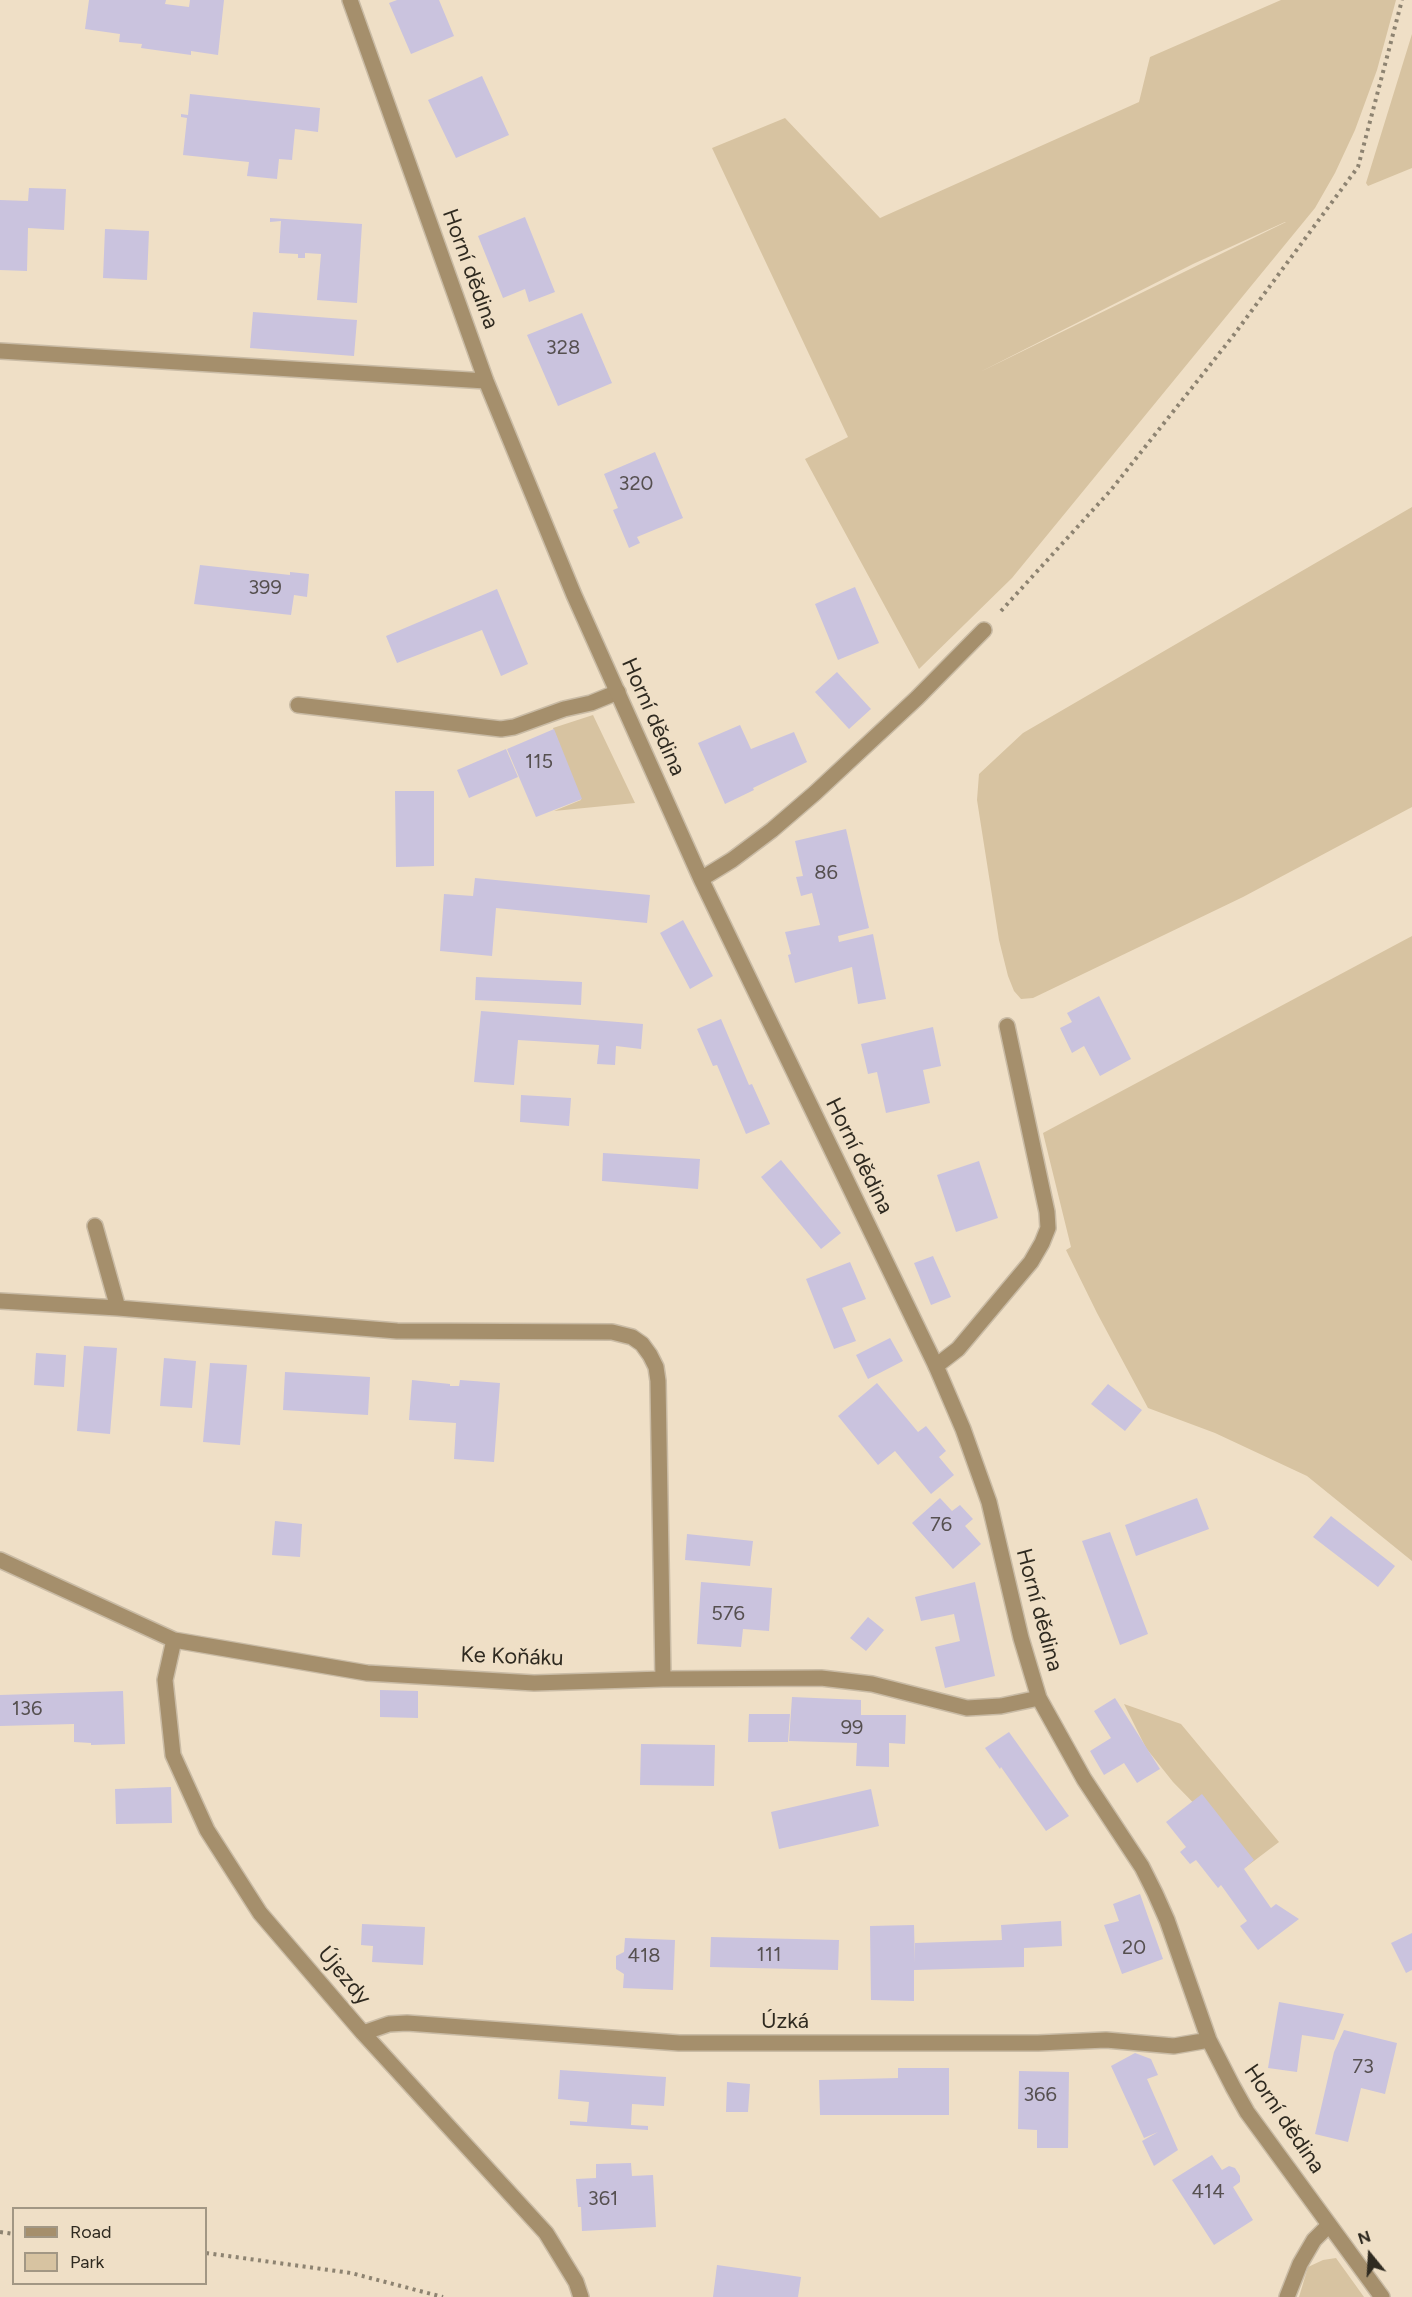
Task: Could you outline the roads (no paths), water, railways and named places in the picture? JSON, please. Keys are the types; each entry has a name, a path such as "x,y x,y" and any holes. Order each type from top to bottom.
{"street":[{"name":"Horní dědina","path":"350,0 486,381 574,594 700,879 936,1366 963,1429 988,1502 1021,1638 1039,1698 1084,1779 1142,1867 1167,1920 1209,2040 1247,2112 1382,2297"},
{"path":"0,351 486,381"},
{"path":"700,879 732,860 815,793 917,698 984,630"},
{"path":"298,705 501,729 514,727 564,709 591,704 618,692"},
{"path":"936,1366 958,1348 1031,1262 1048,1228 1047,1212 1007,1026"},
{"path":"95,1226 118,1308"},
{"path":"0,1301 118,1308 397,1331 612,1332 632,1338 642,1344 656,1367 658,1381 663,1679"},
{"name":"Ke Koňáku","path":"0,1560 174,1640 367,1673 534,1683 821,1678 872,1684 967,1708 1001,1706 1039,1698"},
{"name":"Újezdy","path":"174,1640 165,1680 173,1755 207,1830 260,1913 363,2033 533,2216 559,2252 576,2282 581,2297"},
{"name":"Úzká","path":"363,2033 389,2024 406,2023 679,2043 1038,2043 1106,2040 1174,2046 1209,2040"},
{"path":"1287,2297 1300,2264 1314,2240 1329,2225"}]}
